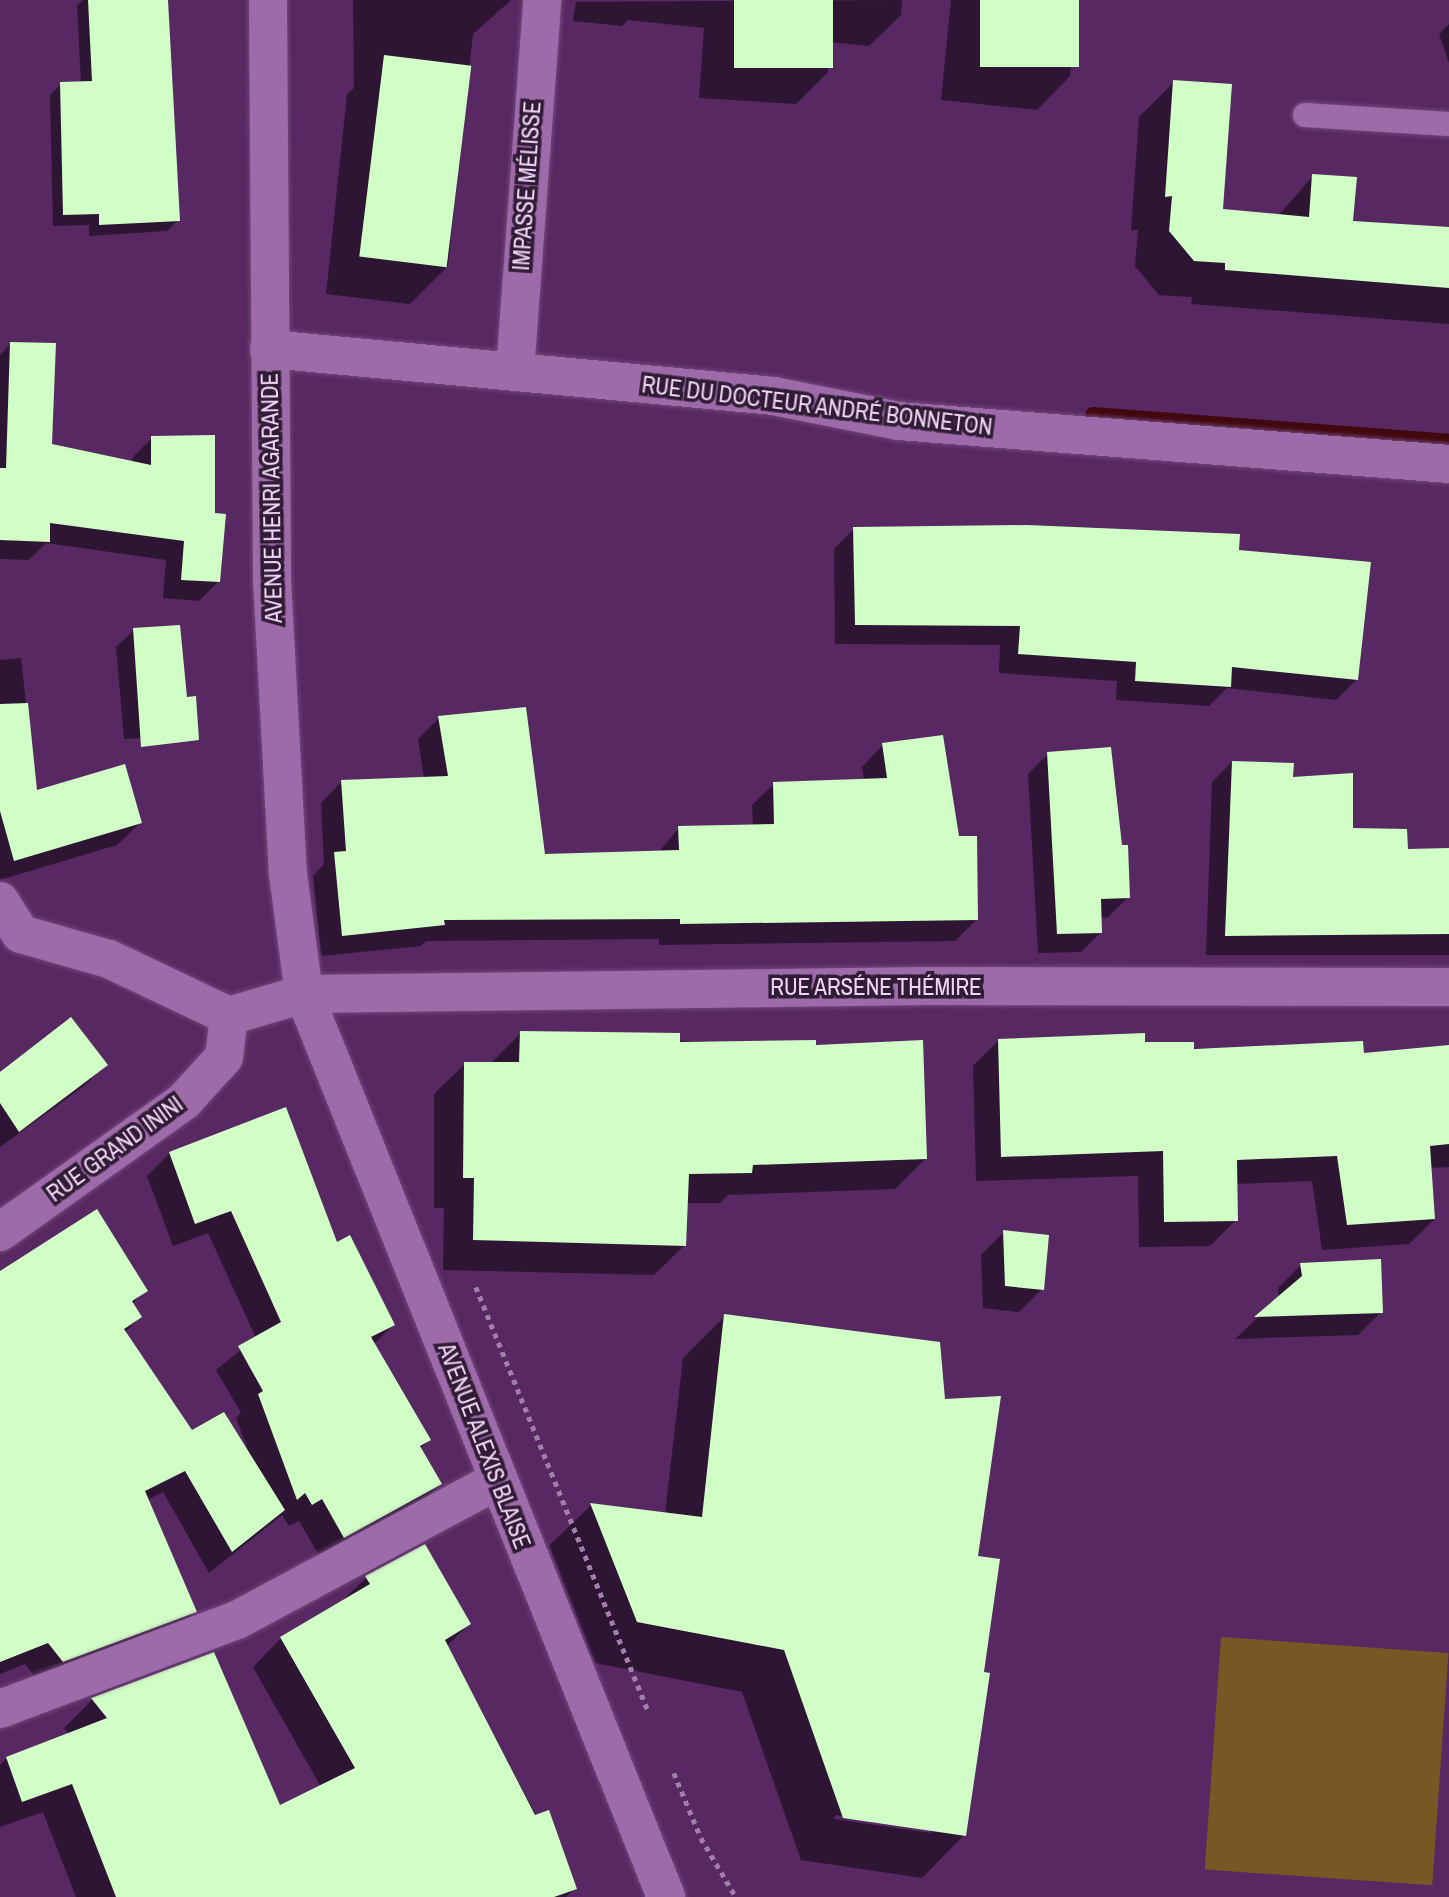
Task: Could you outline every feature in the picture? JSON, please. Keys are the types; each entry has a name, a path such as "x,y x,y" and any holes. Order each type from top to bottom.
{"street":[{"name":"AVENUE HENRI AGARANDE","path":"268,0 272,580 288,874 304,994"},
{"name":"IMPASSE MÉLISSE","path":"515,372 522,226 542,0"},
{"name":"RUE DU DOCTEUR ANDRÉ BONNETON","path":"269,349 774,396 899,422 1449,464"},
{"path":"0,901 11,942 109,959 229,1016"},
{"name":"RUE ARSÉNE THÉMIRE","path":"229,1016 304,994 927,986 1449,987"},
{"name":"AVENUE ALEXIS BLAISE","path":"304,994 496,1481 666,1897"},
{"name":"RUE GRAND ININI","path":"0,1232 184,1101 224,1057 229,1016"},
{"path":"0,1709 237,1620 496,1481"}],"lane":[{"path":"1305,115 1449,124"}],"path":[{"path":"476,1287 649,1713"},
{"path":"674,1773 701,1838 736,1897"}],"shaded area":[{"path":"1221,1637 1448,1653 1432,1885 1205,1869"}],"building":[{"path":"88,0 168,0 180,221 99,225 99,214 63,215 60,82 92,81"},
{"path":"734,0 833,0 833,68 734,68"},
{"path":"980,0 1079,0 1079,67 980,67"},
{"path":"384,55 471,66 447,267 359,256"},
{"path":"1173,80 1232,84 1223,209 1309,217 1312,174 1357,177 1353,221 1449,227 1449,288 1225,270 1225,263 1194,261 1169,231 1172,196 1165,197"},
{"path":"10,342 56,343 52,444 151,465 151,436 215,435 215,513 226,514 220,582 181,580 184,541 50,523 50,542 0,540 0,468 6,468"},
{"path":"1027,525 1240,534 1239,550 1371,562 1358,680 1232,667 1231,687 1135,681 1136,662 1018,654 1020,626 855,625 853,527"},
{"path":"180,625 187,697 196,696 199,740 141,747 133,628"},
{"path":"28,703 37,790 125,764 142,823 14,861 0,811 0,704"},
{"path":"526,707 545,854 679,850 678,826 774,824 773,782 887,778 882,743 943,735 959,836 977,836 978,920 680,924 680,919 444,920 445,925 342,936 334,852 346,851 341,780 448,776 438,716"},
{"path":"1111,747 1122,845 1128,845 1130,898 1101,899 1102,933 1057,934 1047,752"},
{"path":"1232,761 1294,763 1293,777 1353,773 1353,828 1407,829 1408,849 1449,848 1449,934 1225,936"},
{"path":"71,1017 108,1065 19,1132 0,1103 0,1072"},
{"path":"520,1031 680,1033 680,1042 816,1040 816,1045 923,1040 927,1159 753,1165 752,1173 689,1174 686,1246 473,1240 474,1178 463,1178 464,1062 519,1062"},
{"path":"1145,1033 1145,1042 1194,1042 1194,1049 1363,1041 1364,1053 1449,1045 1449,1144 1430,1146 1435,1219 1347,1225 1337,1156 1237,1160 1238,1221 1164,1222 1163,1151 1001,1157 998,1039"},
{"path":"286,1107 337,1242 350,1235 395,1325 371,1337 431,1440 420,1446 442,1484 344,1538 322,1499 312,1505 305,1493 297,1500 258,1394 263,1391 238,1346 281,1322 231,1211 195,1224 169,1152"},
{"path":"97,1209 148,1291 132,1301 142,1317 124,1329 192,1430 224,1412 285,1510 232,1552 185,1471 145,1491 197,1612 63,1662 48,1643 0,1662 0,1271"},
{"path":"1003,1230 1049,1235 1044,1290 1005,1286"},
{"path":"1381,1259 1383,1313 1254,1317 1302,1276 1300,1263"},
{"path":"724,1314 940,1342 945,1399 1001,1396 978,1556 1000,1559 984,1672 990,1673 966,1836 843,1818 784,1650 637,1622 590,1503 702,1517"},
{"path":"425,1544 471,1624 445,1640 535,1815 549,1810 577,1889 554,1897 116,1897 72,1784 22,1802 6,1757 107,1718 91,1698 214,1652 280,1805 355,1768 280,1637 370,1584 365,1576"}],"waterway":[{"path":"1093,415 1449,442"}]}
